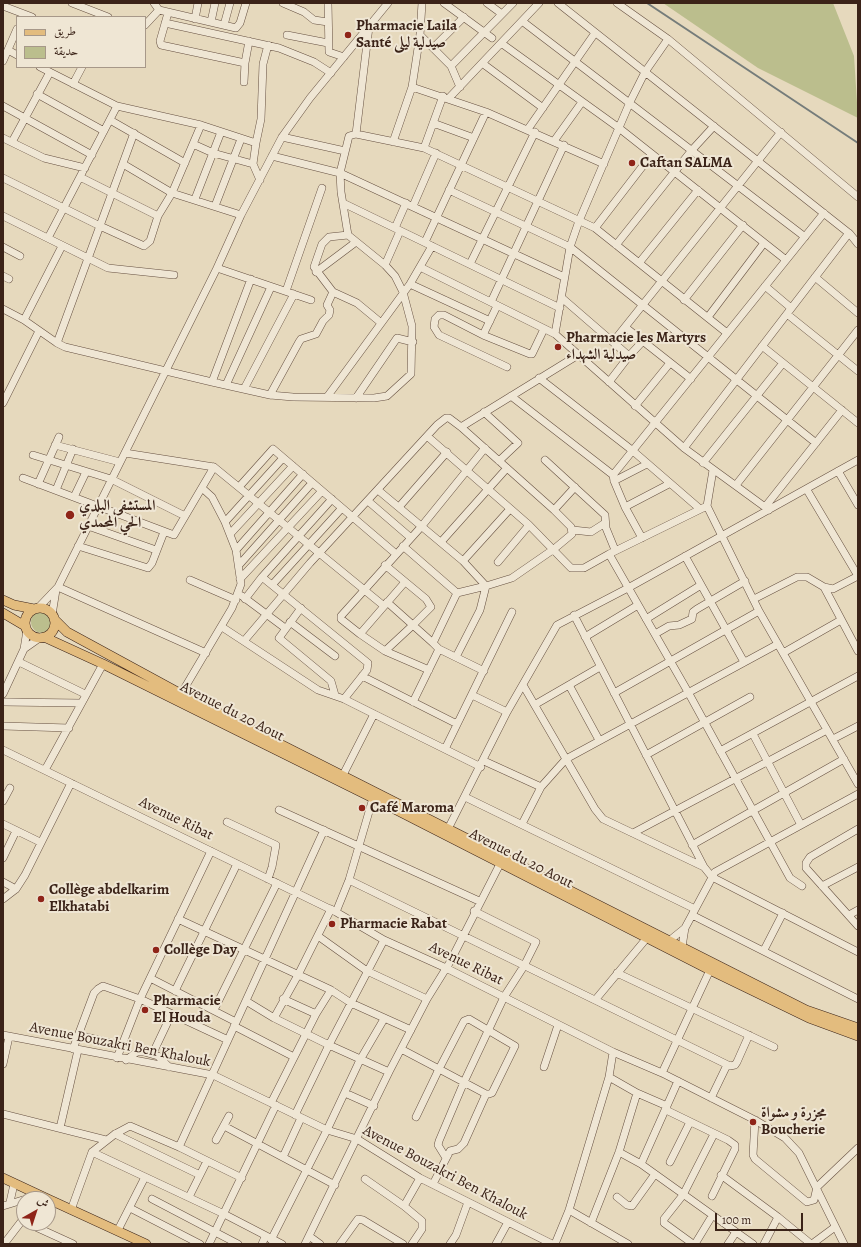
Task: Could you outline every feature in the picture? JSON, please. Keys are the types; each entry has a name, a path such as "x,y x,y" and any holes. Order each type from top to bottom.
{"main road":[{"path":"3,600 14,606 46,610 53,617 53,630 43,637 31,635 26,628 3,613"},
{"path":"26,628 27,615 36,609"},
{"name":"Avenue du 20 Aout","path":"53,617 67,632 181,694 343,775 447,832 682,947 806,1010 858,1028"},
{"name":"Avenue du 20 Aout","path":"43,637 103,664 373,798 447,832"},
{"name":"Avenue du 20 Aout","path":"502,860 646,939 809,1018 858,1036"},
{"path":"3,1178 28,1191"},
{"path":"56,1204 118,1230 146,1244"}],"street":[{"path":"72,3 105,16"},
{"path":"154,3 158,10 236,28 246,3"},
{"path":"195,19 198,3"},
{"path":"211,22 215,3"},
{"path":"224,25 230,3"},
{"path":"283,3 304,12 314,20 328,22"},
{"path":"328,3 329,52 344,57"},
{"path":"36,609 57,588 217,268 241,215 282,137 310,98 388,3"},
{"path":"393,142 412,87 420,35 422,3"},
{"path":"444,3 492,38"},
{"path":"487,3 502,14"},
{"path":"451,66 513,3"},
{"path":"424,148 433,123 446,97 460,87 538,3"},
{"path":"558,3 855,238 815,277 684,448"},
{"path":"618,3 668,39 858,197"},
{"path":"3,6 23,15"},
{"path":"146,24 158,10"},
{"path":"168,13 160,41 163,46 245,63"},
{"path":"433,48 464,17"},
{"path":"522,21 805,237"},
{"path":"165,23 279,48 314,62 331,73"},
{"path":"356,134 369,26"},
{"path":"3,61 16,31"},
{"path":"470,264 508,187 543,108 595,33"},
{"path":"287,35 328,43"},
{"path":"420,35 451,66 460,87"},
{"path":"555,334 570,247 579,221 630,102 645,72 668,39"},
{"path":"244,82 245,63 249,41"},
{"path":"500,43 619,128 786,260"},
{"path":"260,180 253,164 260,119 263,64 268,45"},
{"path":"8,50 16,54"},
{"path":"482,63 543,108"},
{"path":"42,68 117,106 201,125 256,143"},
{"path":"73,84 81,68"},
{"path":"12,142 50,72"},
{"path":"412,87 446,97 486,112 564,145 604,164"},
{"path":"37,94 104,131"},
{"path":"554,141 582,102"},
{"path":"3,106 92,155"},
{"path":"48,238 117,106"},
{"path":"425,242 486,112"},
{"path":"110,120 184,163"},
{"path":"433,123 474,138"},
{"path":"3,178 144,246 152,236 158,216 172,193 201,125"},
{"path":"616,245 692,150 714,126"},
{"path":"195,199 221,132"},
{"path":"613,342 781,132"},
{"path":"56,344 134,133"},
{"path":"3,309 24,320 56,344 212,382 270,395 356,398 387,396 410,376 412,369 412,326 403,292 398,280 385,265 348,235 340,172 349,136 351,134 356,134 424,148 595,228 727,333"},
{"path":"282,137 345,151"},
{"path":"3,138 44,158 85,168"},
{"path":"215,206 241,139"},
{"path":"193,144 213,153 253,164"},
{"path":"483,335 490,321 502,280 564,145"},
{"path":"385,265 398,229 436,153"},
{"path":"595,228 652,154"},
{"path":"272,156 340,172 564,277"},
{"path":"123,164 172,193 195,199 241,215"},
{"path":"80,177 158,216"},
{"path":"244,389 290,293 322,188"},
{"path":"449,190 570,247 816,443"},
{"path":"639,263 698,190"},
{"path":"343,203 560,308"},
{"path":"613,478 632,451 824,213"},
{"path":"3,216 108,268 174,275"},
{"path":"684,300 743,225"},
{"path":"348,235 344,237 332,236 322,244 314,267 316,272 333,292 357,303 380,322"},
{"path":"316,272 356,242"},
{"path":"708,317 764,243"},
{"path":"24,320 62,246"},
{"path":"327,397 380,322 410,284 432,246"},
{"path":"3,247 20,256"},
{"path":"420,267 555,334 684,448 767,508"},
{"path":"217,268 312,300"},
{"path":"815,277 858,313"},
{"path":"212,382 250,279"},
{"path":"410,284 490,321"},
{"path":"766,286 791,308"},
{"path":"226,385 271,287"},
{"path":"270,395 301,339 315,336 323,321 328,317 330,310 327,305 333,292"},
{"path":"562,298 629,356"},
{"path":"787,314 858,371"},
{"path":"507,366 439,335 434,327 435,319 439,315 444,315 483,335 530,354 532,354 544,329"},
{"path":"625,327 691,379"},
{"path":"3,403 39,330"},
{"path":"736,485 858,330"},
{"path":"356,398 397,338 413,342"},
{"path":"608,382 643,341"},
{"path":"762,346 858,423"},
{"path":"461,427 578,355"},
{"path":"636,406 670,363"},
{"path":"703,463 783,363"},
{"path":"539,378 632,451 669,484 704,507 722,536 759,611 858,784"},
{"path":"511,396 613,478 625,507 642,538"},
{"path":"767,508 842,410"},
{"path":"484,412 518,443 499,461"},
{"path":"244,641 282,594 352,516 368,501 427,436 446,418 449,418 461,427 485,448 554,510 572,530 591,532 605,523"},
{"path":"427,436 529,525 554,549 570,568 584,568 612,552 704,507 713,470"},
{"path":"38,484 59,437"},
{"path":"55,445 120,462"},
{"path":"429,670 385,651 360,634 341,618 385,565 421,527 485,448"},
{"path":"56,490 73,449"},
{"path":"239,487 273,449 396,554"},
{"path":"399,508 447,452"},
{"path":"125,453 214,467 364,590 386,604 413,625 439,649 484,670"},
{"path":"33,455 111,480 185,516"},
{"path":"225,522 283,458"},
{"path":"545,460 605,515 605,523 612,552 628,588 688,692 790,878 802,886"},
{"path":"447,832 507,712 557,625 722,536 767,508 807,490 858,460"},
{"path":"613,478 647,464"},
{"path":"230,534 293,466"},
{"path":"23,478 174,535 214,467"},
{"path":"441,542 507,468"},
{"path":"838,471 858,505"},
{"path":"74,498 86,472"},
{"path":"236,550 303,474"},
{"path":"239,565 312,483"},
{"path":"625,507 669,484"},
{"path":"554,510 575,487"},
{"path":"181,694 222,627 237,596 240,579 236,550 225,522 212,497 202,488"},
{"path":"378,490 463,561 486,586"},
{"path":"754,599 797,577 807,577 824,587 833,589 858,576 807,490"},
{"path":"240,579 322,491"},
{"path":"245,599 262,577 332,499"},
{"path":"368,501 411,538"},
{"path":"272,585 342,508"},
{"path":"463,561 510,509"},
{"path":"498,562 529,525"},
{"path":"88,526 156,550"},
{"path":"433,643 457,594 512,578 554,549 570,536 572,530"},
{"path":"78,546 148,568 152,563 164,532"},
{"path":"404,546 457,594"},
{"path":"685,556 744,662"},
{"path":"385,565 430,604 429,610 385,651"},
{"path":"262,577 368,663 368,668 344,699"},
{"path":"190,580 245,599 285,628"},
{"path":"655,634 669,626 679,625 692,619 694,611 745,581"},
{"path":"360,634 405,582"},
{"path":"646,619 701,585"},
{"path":"456,657 480,610 486,586"},
{"path":"824,587 858,651"},
{"path":"53,617 57,588"},
{"path":"57,588 206,653"},
{"path":"585,636 638,605"},
{"path":"301,608 278,638 331,680 334,695"},
{"path":"614,693 759,611"},
{"path":"445,749 512,612"},
{"path":"574,615 692,845 712,878 858,952"},
{"path":"783,653 841,620"},
{"path":"290,622 335,656"},
{"path":"222,627 318,690 344,699 445,749 541,786"},
{"path":"3,694 24,649 26,628"},
{"path":"24,649 43,637"},
{"path":"522,824 541,786 566,759 778,644"},
{"path":"413,702 439,649"},
{"path":"19,662 85,694"},
{"path":"45,770 69,728 85,694 103,664"},
{"path":"536,704 600,667"},
{"path":"362,676 457,724"},
{"path":"720,752 858,676"},
{"path":"523,685 536,704 595,809 603,819 704,867"},
{"path":"569,685 600,740"},
{"path":"472,695 507,712"},
{"path":"646,755 750,696"},
{"path":"3,702 81,703"},
{"path":"343,775 374,714"},
{"path":"3,726 69,728"},
{"path":"833,739 858,726"},
{"path":"633,832 828,730"},
{"path":"753,734 801,825"},
{"name":"Avenue Ribat","path":"3,750 296,892 334,911 384,940 446,968 558,1025 662,1073 755,1120 790,1142 799,1153 844,1244"},
{"path":"692,845 844,759"},
{"path":"3,899 16,889 25,875 40,842 71,783"},
{"path":"3,802 10,788"},
{"path":"682,947 685,928 715,872 858,794"},
{"path":"465,797 522,824 858,998"},
{"path":"274,1018 318,936 334,911 349,880 373,798"},
{"path":"279,810 480,901"},
{"path":"227,822 276,844 272,867 268,879"},
{"path":"3,824 40,842"},
{"path":"858,829 807,860 806,868 858,926"},
{"path":"179,1147 324,830"},
{"path":"3,858 16,831"},
{"path":"117,1058 140,999 211,851"},
{"path":"305,1244 374,1106 401,1048 464,935 474,911 502,860"},
{"path":"175,991 237,864"},
{"path":"822,886 858,867"},
{"path":"349,880 464,935 524,966 596,999 727,1065 732,1066 737,1062 749,1035"},
{"path":"3,882 16,889"},
{"path":"214,1010 277,883"},
{"path":"849,915 858,910"},
{"path":"446,1158 438,1145 438,1141 504,997 524,966 536,942 474,911"},
{"path":"764,950 783,913"},
{"path":"178,919 331,990 384,1019 411,1030"},
{"path":"669,941 685,928"},
{"path":"318,936 367,971 427,999"},
{"path":"596,999 646,939"},
{"path":"283,1157 298,1116 329,1045 384,940"},
{"path":"662,1073 710,970"},
{"path":"617,973 774,1047"},
{"path":"150,978 214,1010 235,1024 294,1057"},
{"path":"60,1128 78,1035 94,993 100,987 109,988 140,999 171,1015 228,1040"},
{"path":"209,1244 259,1144 294,1057 316,1014 331,990"},
{"path":"283,999 316,1014"},
{"path":"246,1001 274,1018 306,1034 389,1072"},
{"path":"153,1053 171,1015"},
{"path":"262,1244 268,1238 306,1169 327,1130 360,1060 384,1019"},
{"path":"401,1048 439,1069 486,1094 492,1093 515,1046 469,1019 464,1021 439,1069 416,1117"},
{"path":"544,1067 558,1025"},
{"path":"78,1035 122,1046"},
{"path":"3,1064 6,1036"},
{"name":"Avenue Bouzakri Ben Khalouk","path":"6,1036 126,1060 212,1075 327,1130 357,1139 420,1178 554,1244"},
{"path":"126,1060 138,1052 153,1053 163,1059 169,1067"},
{"path":"554,1244 569,1210 609,1078 614,1052"},
{"path":"711,1098 727,1065"},
{"path":"609,1078 735,1145 735,1149 712,1196"},
{"path":"641,1164 678,1081"},
{"path":"345,1092 374,1106"},
{"path":"590,1223 618,1152 637,1093"},
{"path":"433,1184 450,1151 458,1149 464,1143 486,1094"},
{"path":"3,1114 106,1140"},
{"path":"216,1140 229,1116"},
{"path":"755,1120 753,1155 755,1159 807,1202 814,1200 817,1187 858,1148"},
{"path":"670,1162 690,1122"},
{"path":"71,1210 92,1152 114,1134 126,1127 134,1126 242,1178"},
{"path":"224,1126 335,1184"},
{"path":"114,1134 200,1175"},
{"path":"712,1216 694,1244 664,1223 665,1216 683,1195 714,1134"},
{"path":"92,1152 224,1214 282,1244"},
{"path":"618,1152 641,1164 753,1244"},
{"path":"189,1198 207,1161"},
{"path":"617,1197 627,1205 632,1206 655,1174"},
{"path":"721,1175 778,1217 811,1244 835,1227"},
{"path":"118,1230 145,1177"},
{"path":"404,1206 420,1178"},
{"path":"365,1179 404,1206 423,1224 422,1229 412,1244"},
{"path":"10,1202 14,1184"},
{"path":"152,1199 238,1244"},
{"path":"3,1206 10,1202 16,1201"},
{"path":"450,1244 456,1236 468,1202"},
{"path":"130,1208 200,1244"},
{"path":"569,1210 628,1244"},
{"path":"764,1244 778,1217"},
{"path":"344,1243 358,1219 363,1220 403,1244"},
{"path":"496,1244 508,1222"},
{"path":"4,1244 16,1230"},
{"path":"45,1231 73,1244"},
{"path":"728,1244 736,1232"},
{"path":"309,1236 320,1244"}],"green space":[{"path":"663,3 833,3 854,56 858,118 758,68"},
{"path":"42,611 50,614 53,622 50,630 42,633 34,630 31,622 34,614"}],"waterway":[{"path":"647,3 858,143"}],"place":[{"name":"Pharmacie Laila Santé صيدلية ليلى","path":"348,35"},
{"name":"Caftan SALMA","path":"632,163"},
{"name":"Pharmacie les Martyrs صيدلية الشهداء","path":"558,347"},
{"name":"المستشفى البلدي الحي المحمدي","path":"70,515"},
{"name":"Café Maroma","path":"362,808"},
{"name":"Collège abdelkarim Elkhatabi","path":"41,899"},
{"name":"Pharmacie Rabat","path":"332,924"},
{"name":"Collège Day","path":"156,950"},
{"name":"Pharmacie El Houda","path":"145,1010"},
{"name":"مجزرة و مشواة Boucherie","path":"753,1122"}]}
